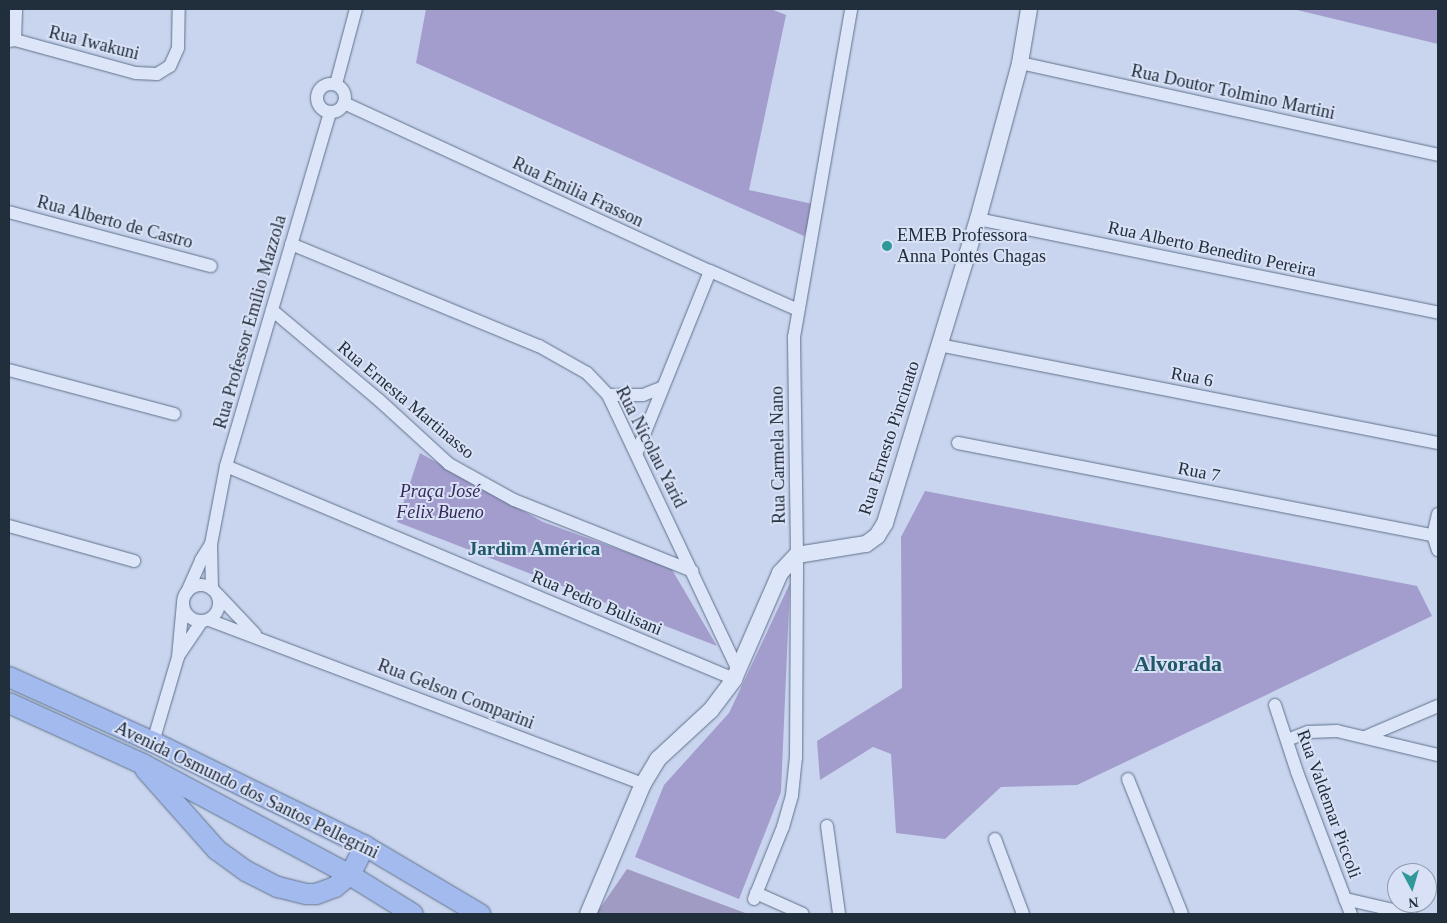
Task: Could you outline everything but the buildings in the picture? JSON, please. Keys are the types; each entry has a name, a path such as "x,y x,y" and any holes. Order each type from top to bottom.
{"main road":[{"name":"Avenida Osmundo dos Santos Pellegrini","path":"9,677 153,742 366,846 475,913"},
{"name":"Avenida Osmundo dos Santos Pellegrini","path":"9,703 143,764 350,875 412,914"},
{"path":"153,742 143,764 146,771 201,835 231,861 262,880 296,893 311,894 335,887 350,875 366,846"}],"street":[{"path":"12,41 16,9"},
{"name":"Rua Iwakuni","path":"12,41 136,74 157,74 170,66 178,48 179,9"},
{"path":"336,84 356,9"},
{"name":"Rua Carmela Nano","path":"803,914 755,896 783,827 792,796 796,758 797,556 794,337 851,9"},
{"name":"Rua Ernesto Pincinato","path":"797,556 866,544 877,536 885,523 897,489 978,219 1020,63 1029,9"},
{"name":"Rua Doutor Tolmino Martini","path":"1020,63 1438,155"},
{"path":"326,84 336,84 343,91 344,103 338,110 330,112 318,104 317,95 326,84"},
{"name":"Rua Emilia Frasson","path":"344,103 710,272 798,310"},
{"name":"Rua Professor Emílio Mazzola","path":"215,592 211,544 226,466 330,112"},
{"name":"Rua Alberto de Castro","path":"9,212 211,266"},
{"name":"Rua Alberto Benedito Pereira","path":"978,219 1438,313"},
{"name":"Rua Nicolau Yarid","path":"291,244 539,346 587,373 608,395 637,452 692,571 736,674"},
{"path":"637,452 710,272"},
{"name":"Rua Ernesta Martinasso","path":"272,310 379,400 449,464 514,500 692,571"},
{"name":"Rua 6","path":"940,345 1438,443"},
{"path":"9,370 174,414"},
{"path":"608,395 643,395 662,388"},
{"name":"Rua 7","path":"958,443 1433,535"},
{"name":"Rua Pedro Bulisani","path":"226,466 736,674"},
{"path":"1438,514 1433,535 1438,550"},
{"path":"9,526 134,561"},
{"name":"Rua Professor Emílio Mazzola","path":"153,742 178,657 185,597 211,544"},
{"path":"588,914 643,784 658,759 711,710 736,674 780,573 797,556"},
{"path":"196,586 215,592 219,607 217,612 205,621 186,614 185,597 196,586"},
{"name":"Rua Gelson Comparini","path":"215,592 256,636"},
{"name":"Rua Professor Emílio Mazzola","path":"178,657 205,621"},
{"name":"Rua Gelson Comparini","path":"205,621 256,636 643,784"},
{"name":"Rua Valdemar Piccoli","path":"1275,705 1297,772 1351,914"},
{"path":"1365,737 1438,706"},
{"path":"1287,740 1308,732 1321,730 1365,737 1438,754"},
{"path":"1128,779 1182,914"},
{"path":"827,826 839,914"},
{"path":"995,839 1023,914"},
{"path":"1346,899 1410,914"}],"green space":[{"path":"426,9 771,9 786,15 749,190 817,205 804,236 416,63"},
{"path":"1293,9 1438,9 1438,44"},
{"name":"Praça José Felix Bueno","path":"420,453 543,522 671,568 717,646 397,522"},
{"path":"925,491 1417,586 1432,616 1077,785 1001,787 945,839 896,833 891,754 873,747 820,780 817,741 902,688 901,537"},
{"path":"790,583 781,792 739,899 635,857 664,785 729,713"}],"shaded area":[{"path":"627,869 748,914 596,914"}],"place":[{"name":"EMEB Professora Anna Pontes Chagas","path":"887,246"}],"district":[{"name":"Jardim América","path":"534,549"},
{"name":"Alvorada","path":"1178,664"}]}
